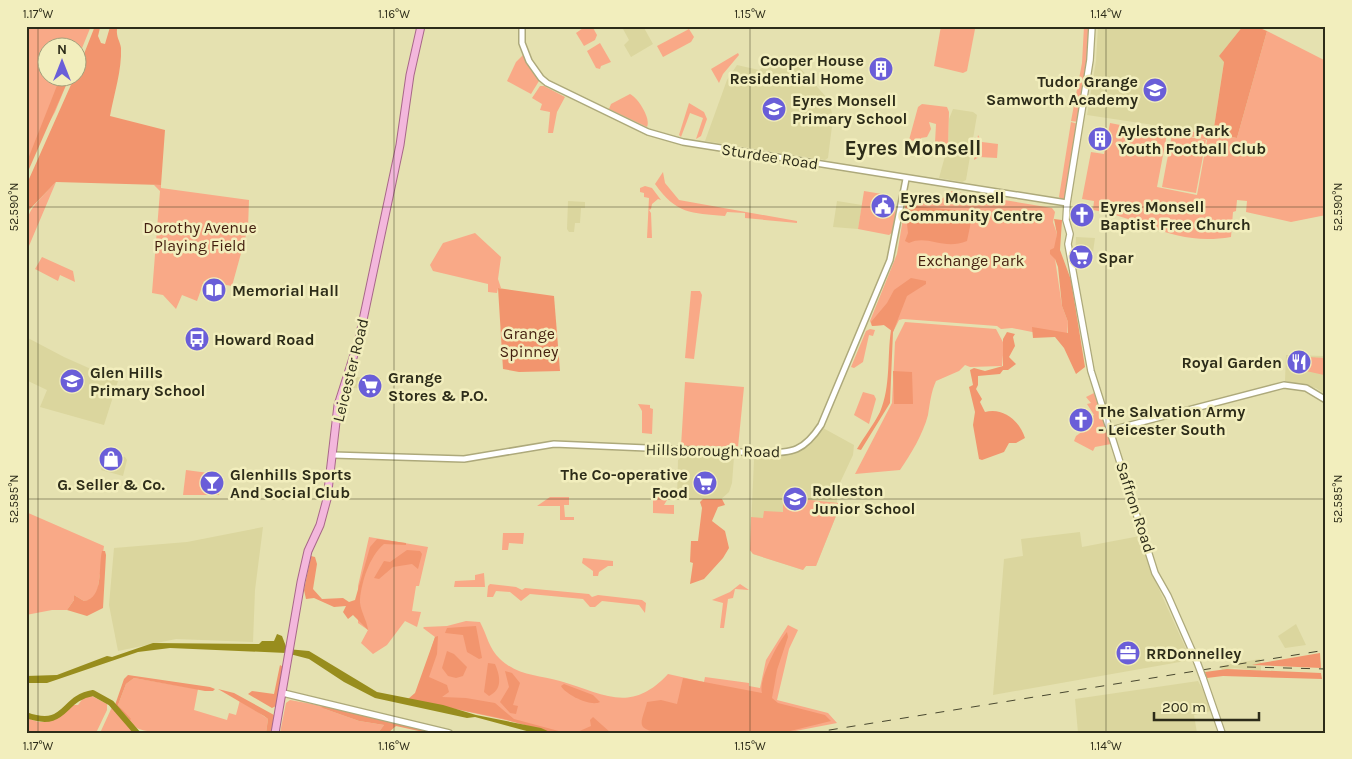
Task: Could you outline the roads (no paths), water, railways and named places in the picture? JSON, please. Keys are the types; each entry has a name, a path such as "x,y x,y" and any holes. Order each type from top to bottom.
{"main road":[{"name":"Leicester Road","path":"283,693 308,551 320,524 326,498 338,405 359,339 403,126 410,75 421,26"},
{"name":"Saffron Road","path":"1092,26 1090,60 1066,216 1070,234 1068,244 1081,326 1093,379 1111,430 1155,573 1168,596 1203,678 1222,733"},
{"path":"275,733 283,693 450,733"}],"street":[{"name":"Sturdee Road","path":"522,26 524,50 541,78 648,132 683,142 1067,203"},
{"name":"Hillsborough Road","path":"333,455 464,459 554,444 763,453 784,453 798,449 807,443 821,425 887,268 896,239 906,178"},
{"path":"1111,430 1284,385 1306,388 1326,400"}],"waterway":[{"path":"26,715 39,719 49,719 57,716 83,696 93,693 111,703 137,733"}],"railway":[{"path":"811,733 1326,650"},
{"path":"1247,667 1326,669"}],"place":[{"name":"Cooper House Residential Home","path":"881,69"},
{"name":"Tudor Grange Samworth Academy","path":"1155,90"},
{"name":"Eyres Monsell Primary School","path":"774,109"},
{"name":"Aylestone Park Youth Football Club","path":"1100,139"},
{"name":"Eyres Monsell Community Centre","path":"883,206"},
{"name":"Eyres Monsell Baptist Free Church","path":"1082,215"},
{"name":"Spar","path":"1081,257"},
{"name":"Memorial Hall","path":"214,290"},
{"name":"Howard Road","path":"197,339"},
{"name":"Royal Garden","path":"1299,362"},
{"name":"Glen Hills Primary School","path":"72,381"},
{"name":"Grange Stores & P.O.","path":"370,386"},
{"name":"The Salvation Army - Leicester South","path":"1081,420"},
{"name":"G. Seller & Co.","path":"111,459"},
{"name":"Glenhills Sports And Social Club","path":"212,483"},
{"name":"The Co-operative Food","path":"705,483"},
{"name":"Rolleston Junior School","path":"795,499"},
{"name":"RRDonnelley","path":"1128,653"}],"district":[{"name":"Eyres Monsell","path":"913,148"}],"park label":[{"name":"Dorothy Avenue Playing Field","path":"200,236"},
{"name":"Exchange Park","path":"971,260"},
{"name":"Grange Spinney","path":"529,342"}]}
